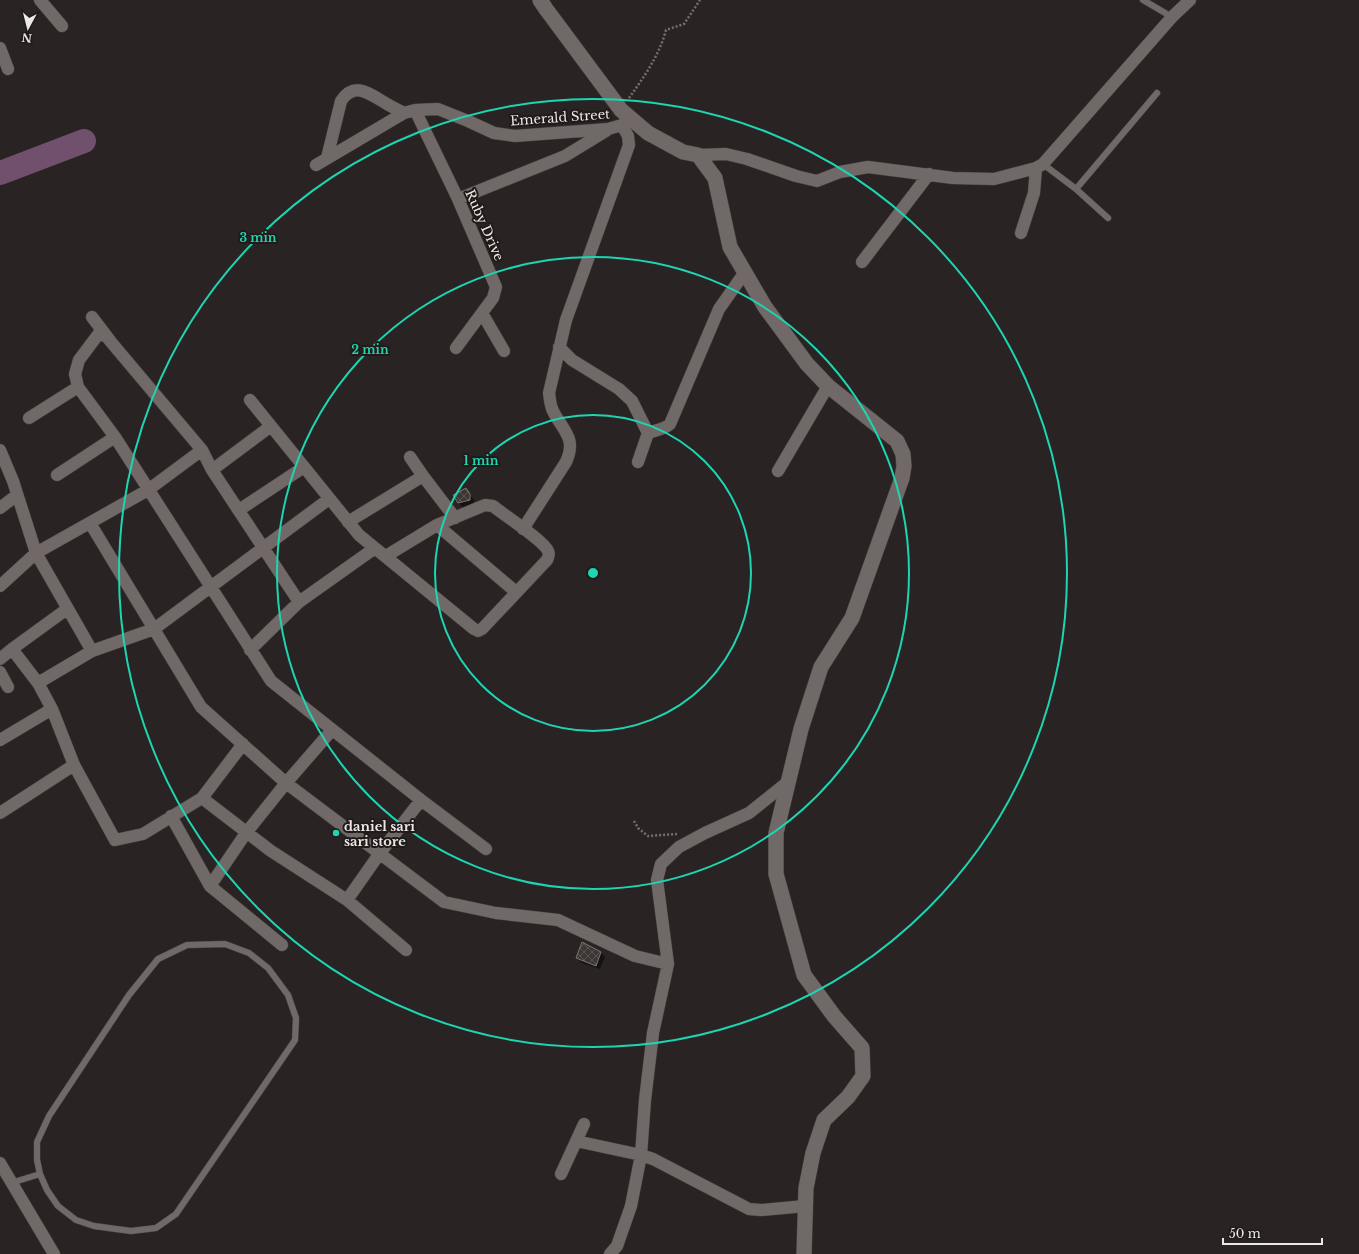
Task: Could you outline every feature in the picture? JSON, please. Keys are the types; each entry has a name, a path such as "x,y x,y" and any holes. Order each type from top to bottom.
{"street":[{"path":"40,0 62,26"},
{"path":"540,0 625,118 648,133 683,152 698,155 726,154 817,181 840,172 868,167 952,178 994,179 1039,166"},
{"path":"1021,233 1034,193 1039,166 1172,17 1190,0"},
{"path":"0,48 8,69"},
{"path":"327,158 341,101 344,95 358,90 368,92 388,105 409,111"},
{"name":"Emerald Street","path":"316,165 409,111 438,109 494,133 516,136 608,129 625,118"},
{"name":"Ruby Drive","path":"409,111 458,199 496,287 493,298 456,348"},
{"path":"524,529 569,455 571,446 568,434 553,411 550,403 549,392 566,320 629,145 625,118"},
{"path":"458,199 565,156 608,129"},
{"path":"698,155 715,178 730,247 766,307 807,364 828,386 897,440 903,454 904,466 902,478 852,618 821,668 801,729 776,834 776,874 804,975 834,1016 862,1048 863,1076 848,1096 824,1120 813,1153 806,1188 804,1254"},
{"path":"862,262 929,174"},
{"path":"648,433 666,427 670,424 719,309 745,272"},
{"path":"482,313 504,351"},
{"path":"92,317 202,450 212,470 299,602"},
{"path":"108,338 100,332 79,360 75,374 78,387 115,437 271,681 421,800 486,849"},
{"path":"559,347 572,360 619,389 632,401 648,433 638,462"},
{"path":"778,471 828,386"},
{"path":"29,418 78,387"},
{"path":"250,400 359,534 474,629 478,631 482,629 547,560 549,556 548,551 537,538 493,506 488,505 437,525 386,556"},
{"path":"212,470 271,426"},
{"path":"57,475 115,437"},
{"path":"0,450 36,553 92,651"},
{"path":"0,586 36,553 148,490 202,450"},
{"path":"410,457 455,518"},
{"path":"239,510 304,467"},
{"path":"348,522 423,476"},
{"path":"0,508 17,496"},
{"path":"38,683 92,651 154,629 329,498"},
{"path":"90,524 201,707 286,783 444,902 496,913 558,920 635,956 668,964"},
{"path":"437,525 516,592"},
{"path":"250,650 299,602 375,548"},
{"path":"0,660 12,649 67,609"},
{"path":"12,649 38,683 52,709 74,765 115,840 143,834 202,798 243,744"},
{"path":"0,672 8,687"},
{"path":"0,740 52,709"},
{"path":"210,886 246,833 286,783 332,730"},
{"path":"0,813 74,765"},
{"path":"610,1254 617,1246 631,1206 641,1155 645,1100 653,1033 668,964 657,880 661,864 678,847 749,813 789,781"},
{"path":"202,798 271,851 347,900 406,950"},
{"path":"347,900 380,853 421,800"},
{"path":"171,816 210,886 282,945"},
{"path":"561,1174 584,1124"},
{"path":"576,1141 653,1159 748,1209 761,1210 805,1206"},
{"path":"0,1163 54,1254"}],"lane":[{"path":"1143,0 1172,17"},
{"path":"1076,189 1156,93"},
{"path":"1039,166 1076,189 1108,218"},
{"path":"225,944 249,953 268,968 288,995 296,1018 295,1040 176,1214 156,1228 150,1229 131,1231 94,1226 76,1220 58,1206 47,1190 40,1174 37,1160 37,1142 49,1116 130,996 158,959 187,945 225,944"},
{"path":"11,1183 40,1174"}],"path":[{"path":"625,118 663,41 666,30 684,24 700,0"},
{"path":"634,821 638,828 648,836 678,834"}],"building":[{"path":"466,488 470,494 470,500 458,503 453,495"},
{"path":"582,942 601,952 596,966 576,958"}],"waterway":[{"path":"0,173 84,141"}],"place":[{"name":"daniel sari sari store","path":"336,833"}]}
